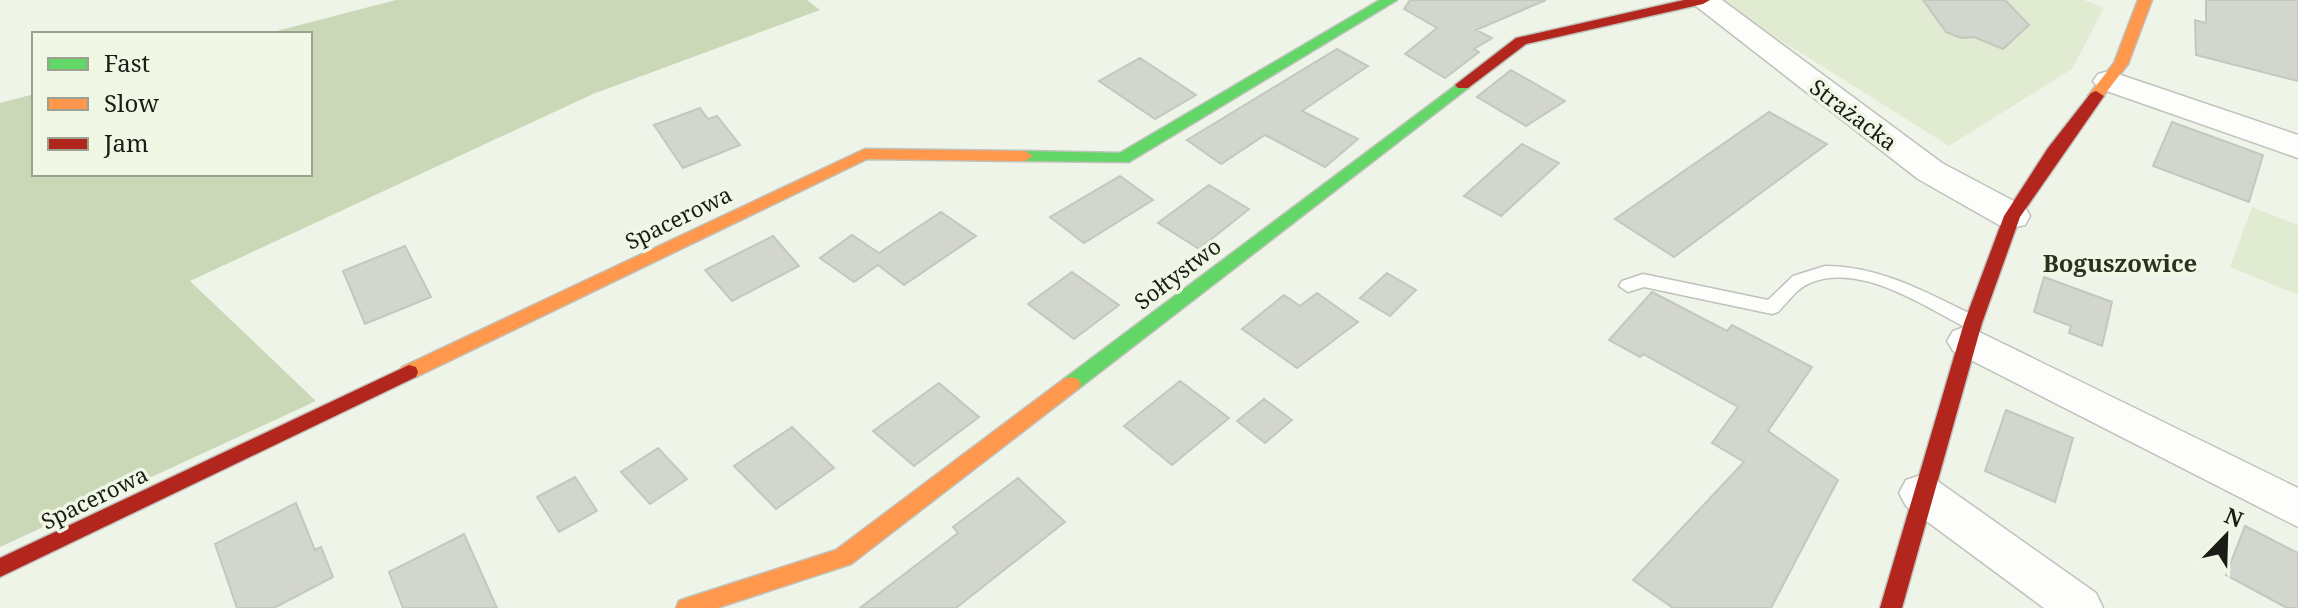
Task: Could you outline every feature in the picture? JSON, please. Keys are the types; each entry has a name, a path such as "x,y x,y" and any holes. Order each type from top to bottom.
{"street":[{"name":"Spacerowa","path":"0,568 865,154 1123,158 1390,0"},
{"name":"Strażacka","path":"1703,0 1930,171 2012,216"},
{"name":"Sołtystwo","path":"687,608 843,557 1521,41 1703,0"},
{"path":"1891,608 1921,493 1970,332 2012,216 2054,152 2121,64 2137,2"},
{"path":"2109,81 2298,147"},
{"path":"1970,332 2298,509"},
{"path":"1921,493 2080,608"}],"lane":[{"path":"1628,286 1643,280 1772,307 1802,279 1832,271 1888,281 1970,332"}],"green space":[{"path":"396,0 807,0 820,10 593,94 190,281 316,401 0,547 0,103 32,95 32,176 312,176 312,32 273,32"},
{"path":"1717,0 2084,0 2104,8 2072,69 1949,146"},
{"path":"2252,207 2298,225 2298,295 2230,267"}],"building":[{"path":"1410,0 1546,0 1476,30 1492,38 1474,49 1479,52 1445,78 1405,54 1437,28 1404,9"},
{"path":"1923,0 2005,0 2029,25 2003,49 1974,37 1961,38 1946,32"},
{"path":"2206,0 2298,0 2298,81 2196,55 2195,20 2206,23"},
{"path":"1337,49 1368,66 1302,111 1358,139 1325,167 1265,135 1221,164 1187,140"},
{"path":"1140,58 1196,95 1155,119 1099,81"},
{"path":"1511,70 1565,101 1526,126 1477,97"},
{"path":"700,108 708,119 717,116 740,145 683,168 654,125"},
{"path":"1769,112 1827,144 1674,257 1615,219"},
{"path":"2172,122 2263,155 2249,202 2153,166"},
{"path":"1522,144 1559,163 1501,216 1464,196"},
{"path":"1120,176 1153,200 1084,243 1050,217"},
{"path":"1209,185 1249,209 1199,249 1158,223"},
{"path":"941,212 976,236 904,285 878,265 854,282 820,258 852,235 879,253"},
{"path":"773,236 799,266 732,301 705,270"},
{"path":"405,246 431,297 365,324 343,271"},
{"path":"1072,272 1119,305 1074,339 1028,304"},
{"path":"1387,273 1416,290 1390,316 1360,298"},
{"path":"2044,277 2112,302 2102,346 2069,333 2071,326 2034,312"},
{"path":"1652,292 1727,331 1732,325 1812,367 1768,431 1838,480 1771,608 1673,608 1633,580 1744,462 1712,443 1738,407 1643,354 1640,357 1609,340"},
{"path":"1317,293 1358,322 1297,368 1242,329 1284,295 1300,306"},
{"path":"1180,381 1229,418 1172,465 1124,426"},
{"path":"939,383 979,417 914,466 873,431"},
{"path":"1264,399 1292,420 1265,443 1237,421"},
{"path":"2006,410 2073,438 2055,502 1985,471"},
{"path":"792,427 834,468 776,509 734,466"},
{"path":"658,448 687,479 650,504 621,472"},
{"path":"575,477 597,511 559,532 537,497"},
{"path":"1018,478 1065,522 956,608 860,608 958,533 953,527"},
{"path":"296,503 315,550 321,547 333,577 274,608 237,608 215,544"},
{"path":"2245,526 2298,553 2298,608 2287,608 2226,575"},
{"path":"464,534 497,608 403,608 389,572"}],"traffic: fast":[{"path":"1025,156 1123,158 1390,0"},
{"path":"1071,384 1463,85"}],"traffic: slow":[{"path":"2096,96 2121,64 2145,0"},
{"path":"409,372 865,154 1025,156"},
{"path":"687,608 843,557 1071,384"}],"traffic: jam":[{"path":"1463,85 1521,41 1703,0"},
{"path":"1891,608 1973,323 2012,216 2096,96"},
{"path":"0,568 409,372"}],"district":[{"name":"Boguszowice","path":"2120,262"}]}
